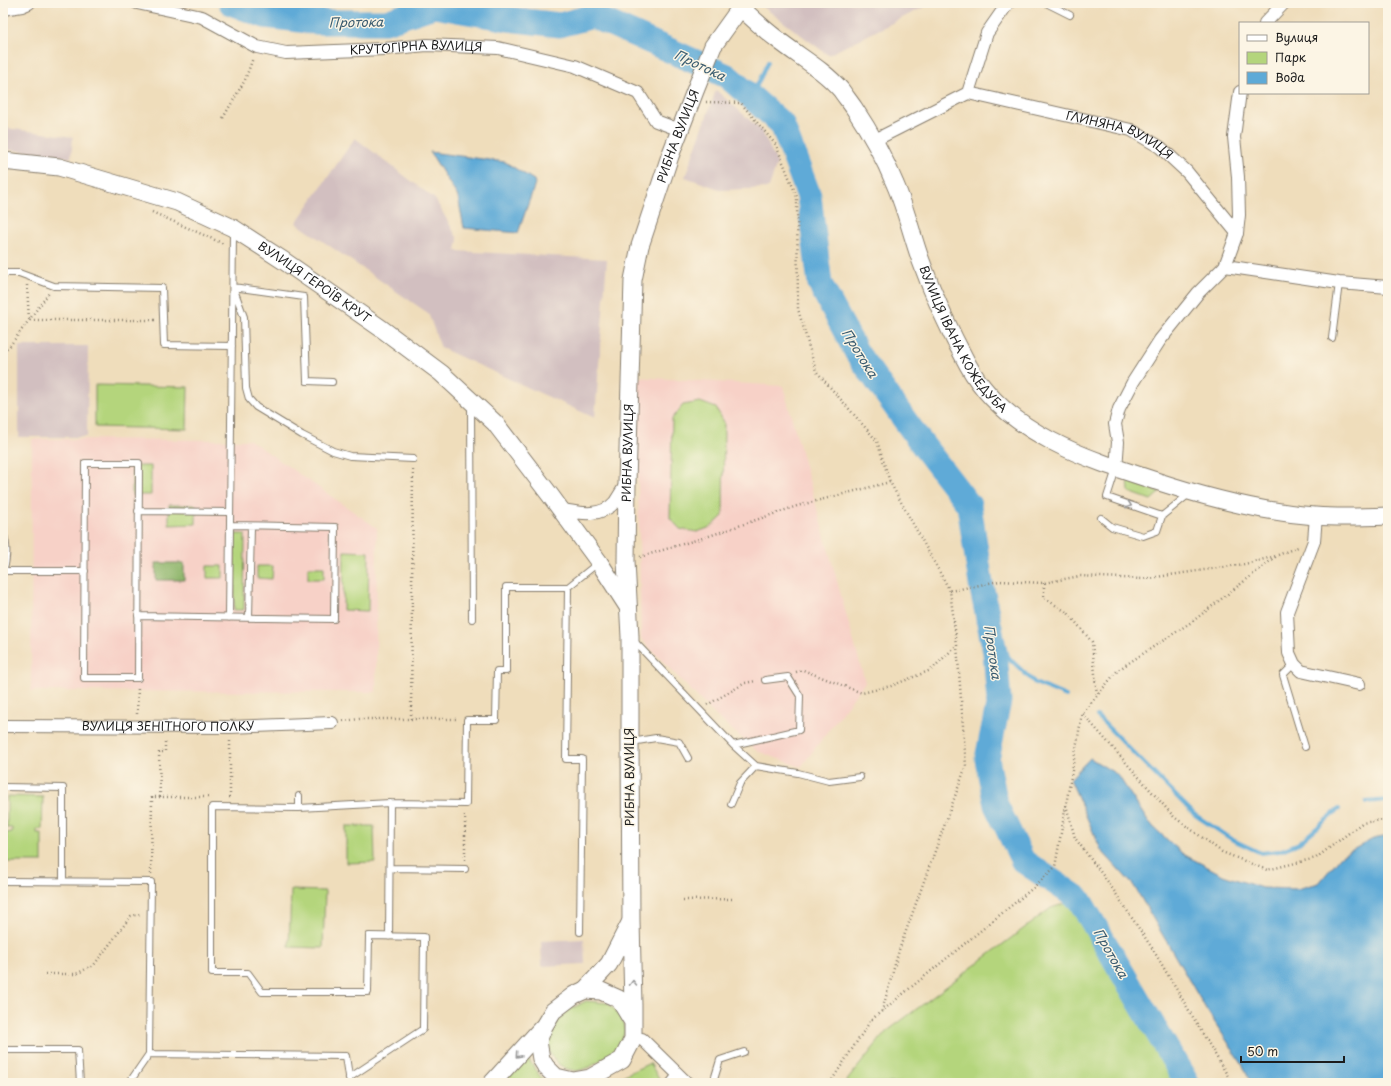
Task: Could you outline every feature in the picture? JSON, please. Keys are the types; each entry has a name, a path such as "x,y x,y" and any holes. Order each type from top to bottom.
{"street":[{"path":"3,9 22,6 29,3"},
{"name":"КРУТОГІРНА ВУЛИЦЯ","path":"137,3 202,17 257,47 286,53 384,49 427,45 498,48 575,66 638,93 656,121 680,130"},
{"path":"875,140 968,92 987,33 1008,3"},
{"path":"1266,22 1284,3"},
{"name":"РИБНА ВУЛИЦЯ","path":"633,1030 630,637 626,561 632,298 635,267 642,238 693,96 713,46 738,5"},
{"name":"ВУЛИЦЯ ІВАНА КОЖЕДУБА","path":"738,5 775,38 824,74 840,89 875,140 896,185 921,262 953,337 970,368 985,390 1003,408 1025,425 1056,444 1116,469 1191,492 1270,510 1316,516 1388,516"},
{"name":"ГЛИНЯНА ВУЛИЦЯ","path":"968,92 1131,130 1160,147 1187,172 1237,233"},
{"path":"1116,469 1118,442 1115,424 1119,409 1133,382 1160,340 1184,309 1225,266 1237,233 1239,215 1238,177 1234,137 1240,94"},
{"name":"ВУЛИЦЯ ГЕРОЇВ КРУТ","path":"3,161 59,167 177,202 234,228 382,329 441,373 495,423 562,510 599,562 628,607"},
{"path":"1225,266 1339,284 1388,286"},
{"path":"562,510 585,513 599,512 614,503 627,483"},
{"path":"1316,516 1314,541 1287,612 1289,653 1294,664 1301,671 1359,684"},
{"name":"ВУЛИЦЯ ЗЕНІТНОГО ПОЛКУ","path":"3,726 230,727 332,722"},
{"name":"РИБНА ВУЛИЦЯ","path":"585,990 608,964 631,921"},
{"path":"633,1030 622,1060 590,1078 570,1082 556,1077 546,1067 541,1059 538,1041 544,1026 553,1011 585,990 601,991 619,999 633,1030 687,1083"},
{"path":"492,1083 544,1026"}],"lane":[{"path":"1046,3 1070,15"},
{"path":"229,618 234,228"},
{"path":"3,273 19,273 54,286 162,288 164,345 232,346"},
{"path":"1332,338 1339,284"},
{"path":"233,287 304,297 307,380 332,382"},
{"path":"233,287 244,317 246,388 249,399 256,406 302,435 333,451 350,456 413,459"},
{"path":"471,400 472,619"},
{"path":"85,463 139,463 138,678 84,678 85,571 85,463"},
{"path":"1116,469 1106,500 1162,516"},
{"path":"1101,518 1112,527 1143,536 1157,531 1162,516 1191,492"},
{"path":"138,511 230,512"},
{"path":"138,616 334,619 336,527 230,525"},
{"path":"249,618 251,526"},
{"path":"3,533 6,540 6,562 3,571 85,571"},
{"path":"149,1054 346,1056 349,1081 423,1029 424,937 368,936 368,992 262,992 248,973 212,973 212,808 299,808 390,803 466,804 467,720 496,720 496,671 506,671 506,587 568,587 599,562"},
{"path":"568,587 566,759 582,759 580,932"},
{"path":"630,637 733,745 756,766 798,773 829,781 860,777"},
{"path":"1294,664 1283,676 1305,747"},
{"path":"733,745 799,730 800,696 788,677 765,680"},
{"path":"630,742 656,738 679,742 688,758"},
{"path":"732,804 740,783 756,766"},
{"path":"3,787 63,788 63,881"},
{"path":"299,796 299,808"},
{"path":"389,937 390,803"},
{"path":"390,868 465,869"},
{"path":"3,881 151,882 149,1054 128,1083"},
{"path":"3,1050 78,1050 80,1083"},
{"path":"713,1083 720,1060 744,1052"},
{"path":"669,1083 677,1074"}],"path":[{"path":"223,118 245,80 257,47"},
{"path":"693,96 741,103 776,145 797,197 798,309 816,371 877,440 890,482 950,591 957,645 966,766 899,950 882,1011"},
{"path":"145,210 160,215 233,248"},
{"path":"27,276 29,320"},
{"path":"3,350 9,347 54,286"},
{"path":"29,320 163,320"},
{"path":"411,719 413,459"},
{"path":"626,561 709,536 797,506 890,482"},
{"path":"950,591 999,581 1044,583 1080,576 1143,579 1245,564 1278,555 1314,541"},
{"path":"830,1083 871,1020 1033,888 1055,867 1082,714 1118,670 1193,621 1278,555"},
{"path":"1044,583 1044,598 1068,613 1092,642 1097,696"},
{"path":"862,693 892,686 931,670 957,645"},
{"path":"137,727 138,678"},
{"path":"1082,714 1174,817 1222,852 1267,870 1316,858 1362,823 1388,819"},
{"path":"359,719 467,720"},
{"path":"160,797 159,752 166,752 165,727"},
{"path":"223,797 230,797 230,727"},
{"path":"151,882 152,797 215,797"},
{"path":"1066,803 1075,838 1108,882 1152,948 1232,1083"},
{"path":"465,869 466,804"},
{"path":"683,900 734,899"},
{"path":"45,974 76,974 94,966 131,916 150,913"}],"shaded area":[{"path":"758,3 932,3 828,55"},
{"path":"716,90 762,131 777,163 769,188 722,190 685,177"},
{"path":"3,95 6,128 73,137 71,158 3,149"},
{"path":"355,138 435,199 458,239 456,251 607,259 595,418 441,348 428,313 296,223"},
{"path":"19,346 88,346 87,437 19,437"},
{"path":"636,377 783,386 865,682 801,767 757,751 716,716 641,639"},
{"path":"32,439 250,440 377,528 376,692 31,691"},
{"path":"584,939 585,964 542,966 541,941"}],"green space":[{"path":"95,385 188,387 187,429 95,427"},
{"path":"700,402 716,408 724,422 723,516 711,527 697,532 680,529 670,518 672,419 683,405"},
{"path":"132,466 151,466 151,495 132,495"},
{"path":"1128,479 1160,492 1151,500 1129,492"},
{"path":"169,505 196,505 196,524 169,525"},
{"path":"235,534 245,534 244,610 234,610"},
{"path":"344,551 369,552 368,611 343,610"},
{"path":"156,563 184,563 184,580 156,580"},
{"path":"207,566 223,566 223,578 207,578"},
{"path":"257,566 273,566 272,579 257,578"},
{"path":"308,567 324,567 324,579 308,579"},
{"path":"7,796 43,797 42,829 37,829 37,833 42,833 42,862 6,862 6,833 12,832 12,828 7,828"},
{"path":"346,826 374,826 375,862 346,863"},
{"path":"291,890 325,891 323,948 289,947"},
{"path":"1079,899 1187,1083 845,1083 886,1032 1051,908"},
{"path":"586,1001 608,1003 621,1016 625,1031 619,1048 590,1067 577,1071 567,1069 558,1064 550,1054 547,1040 551,1028 567,1011"},
{"path":"526,1056 545,1083 504,1083"},
{"path":"650,1063 660,1081 658,1083 608,1083"}],"water":[{"path":"430,152 505,162 534,180 535,184 518,233 464,228 458,197"},
{"path":"1090,758 1118,775 1149,823 1183,854 1223,875 1262,888 1297,889 1319,883 1341,856 1373,839 1388,836 1388,1083 1251,1083 1242,1064 1206,1009 1134,886 1101,850 1070,779"}],"waterway":[{"name":"Протока","path":"231,3 265,16 317,22 386,22 434,6 508,19 560,25 593,16 727,76 782,124 809,196 820,284 857,353 922,444 969,505 981,584 995,652 999,701 987,759 996,805 1023,861 1079,899 1187,1083"},
{"path":"751,98 768,62"},
{"path":"992,635 1011,660 1035,683 1066,696"},
{"path":"1097,716 1195,815 1233,840 1261,853 1279,851 1299,843 1339,809"},
{"path":"1366,802 1388,800"}]}
